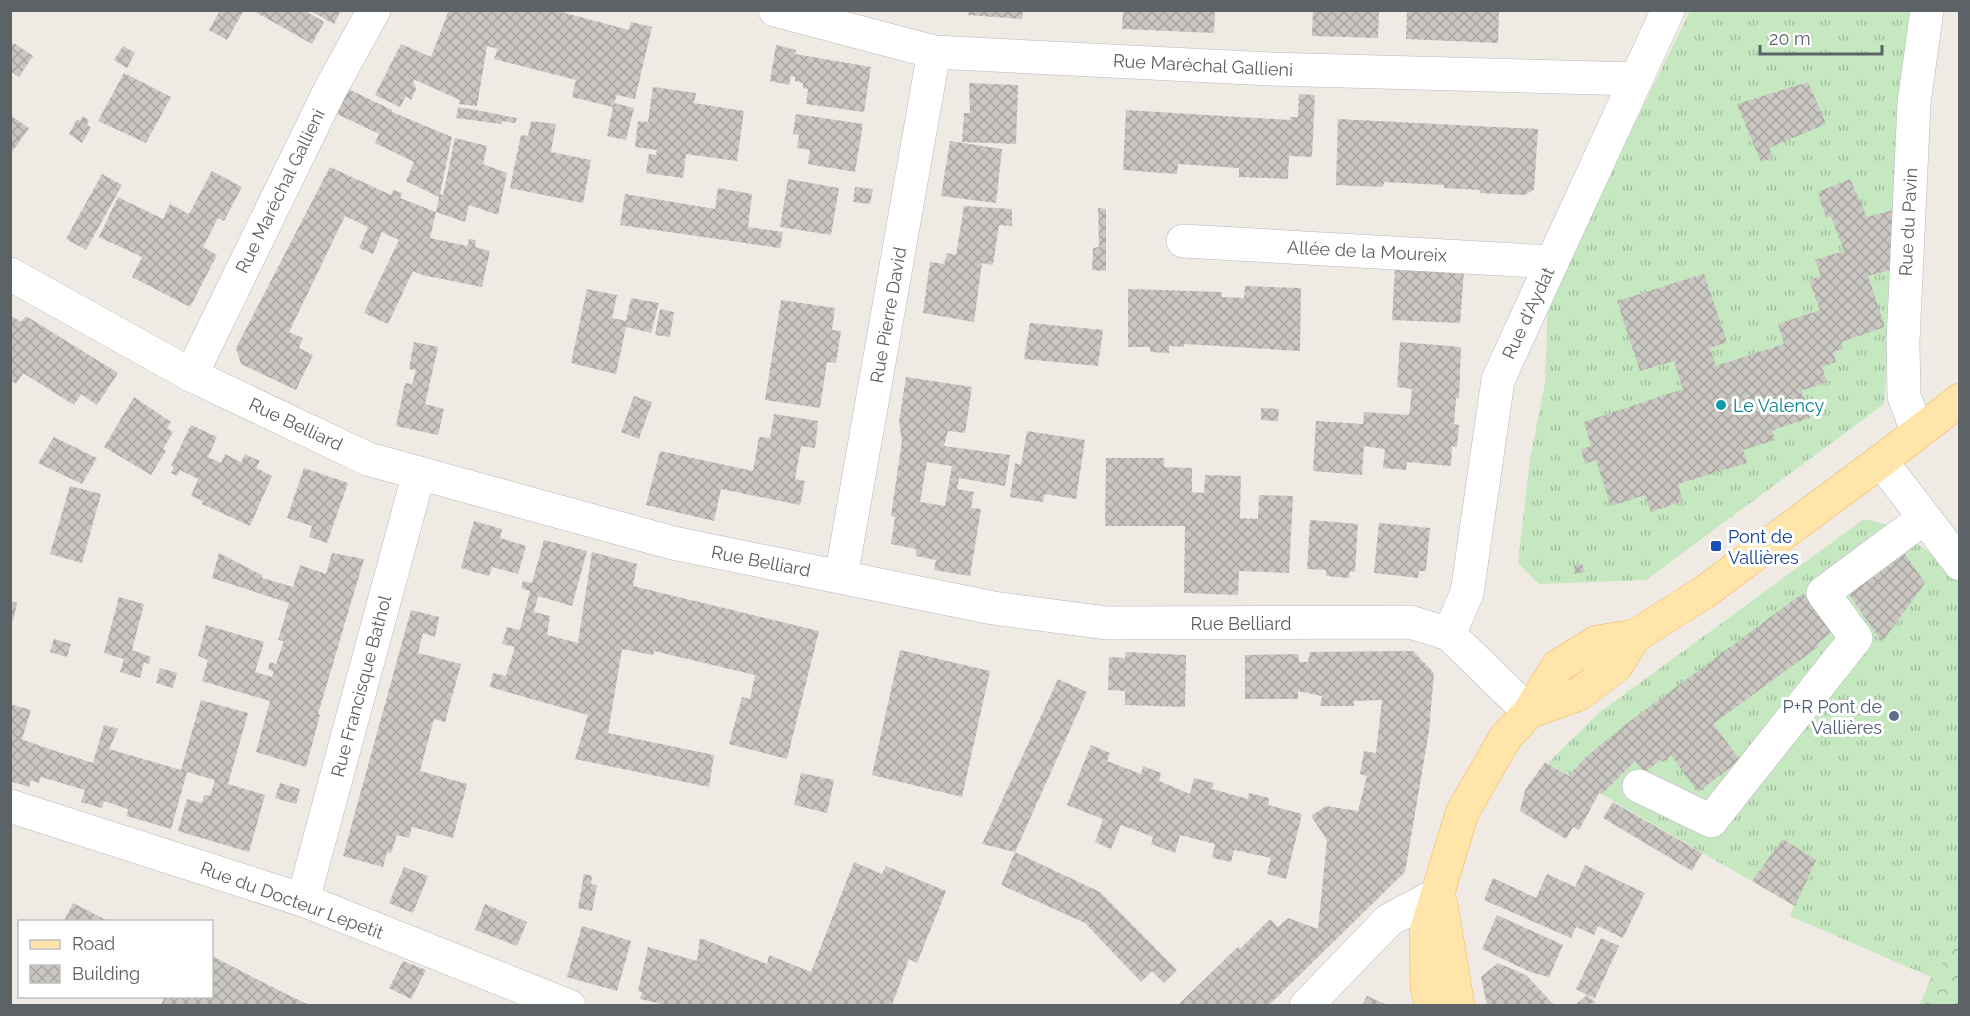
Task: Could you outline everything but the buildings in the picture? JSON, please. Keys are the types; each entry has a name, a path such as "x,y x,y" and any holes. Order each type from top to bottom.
{"main road":[{"path":"1431,1005 1427,986 1426,932 1462,813 1505,738 1529,712 1579,694 1616,666 1635,636 1703,593 1959,400"},
{"path":"1438,894 1447,927 1458,1005"}],"street":[{"name":"Rue Maréchal Gallieni","path":"191,375 331,88 374,10"},
{"name":"Rue Maréchal Gallieni","path":"775,10 934,52 1270,69 1636,79"},
{"name":"Rue d'Aydat","path":"1449,634 1467,593 1498,380 1668,10"},
{"name":"Rue du Pavin","path":"1917,431 1904,396 1903,342 1914,103 1927,10"},
{"name":"Rue Pierre David","path":"841,577 934,52"},
{"name":"Allée de la Moureix","path":"1183,240 1552,262"},
{"name":"Rue Belliard","path":"10,274 191,375 368,459 673,543 993,608 1107,623 1410,622 1449,634 1529,712"},
{"path":"1881,461 1959,564"},
{"name":"Rue Francisque Bathol","path":"303,900 419,473"},
{"path":"1639,786 1710,821 1856,638 1823,593 1924,518"},
{"name":"Rue du Docteur Lepetit","path":"10,806 303,900 569,1005"},
{"path":"1306,1005 1389,920 1438,894"}],"green space":[{"path":"1690,11 1911,11 1884,404 1646,580 1539,584 1518,563 1530,459 1545,383 1548,300"},
{"path":"1864,519 1892,526 1959,573 1959,1005 1920,1005 1931,977 1790,916 1794,906 1548,763 1600,712"},
{"path":"1959,942 1959,1005 1920,1005 1932,977"}],"place":[{"name":"Le Valency","path":"1721,405"},
{"name":"Pont de Vallières","path":"1716,546"},
{"name":"P+R Pont de Vallières","path":"1894,716"}]}
